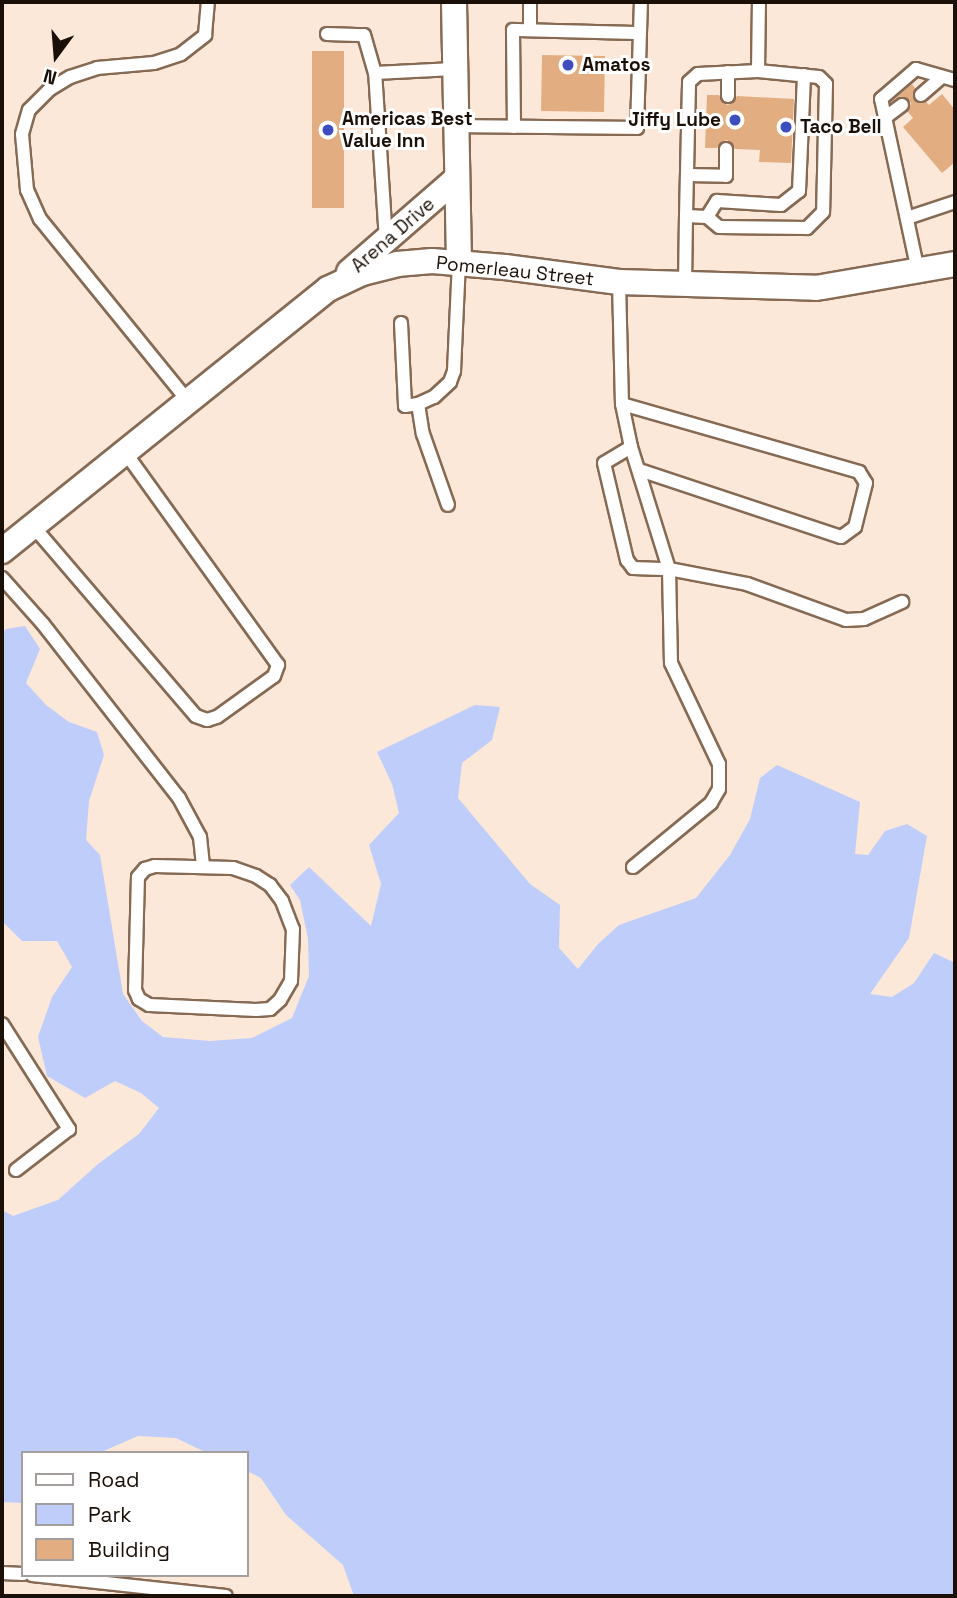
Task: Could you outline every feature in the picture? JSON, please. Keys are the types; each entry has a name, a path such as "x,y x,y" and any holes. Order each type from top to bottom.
{"street":[{"name":"Arena Drive","path":"453,2 459,262"},
{"name":"Arena Drive","path":"328,289 386,242 456,179"},
{"name":"Pomerleau Street","path":"5,542 33,526 328,289 362,273 397,264 459,262 619,282 816,288 955,264"}],"lane":[{"path":"188,401 40,219 27,190 22,134 29,110 50,89 70,77 97,68 154,63 181,54 205,35 208,2"},
{"path":"530,2 530,30"},
{"path":"456,126 637,128 641,2"},
{"path":"758,71 759,2"},
{"path":"514,127 513,30 640,33"},
{"path":"327,34 364,35 375,73 386,242"},
{"path":"375,73 454,69"},
{"path":"918,271 881,99 916,69 955,80"},
{"path":"685,286 686,216 689,82 698,74 758,71 819,77 826,84 823,212 807,228 719,227 707,217 686,216"},
{"path":"727,96 728,72"},
{"path":"707,217 717,201 781,205 799,191 804,75"},
{"path":"920,95 942,76"},
{"path":"886,117 902,105"},
{"path":"687,175 726,176 726,149"},
{"path":"908,218 955,202"},
{"path":"401,323 405,406 434,397 450,382 454,371 459,262"},
{"path":"619,282 622,404 631,447 669,569 671,663 719,764 719,789 711,803 633,867"},
{"path":"418,404 423,434 448,505"},
{"path":"622,404 859,472 866,483 855,527 841,537 640,470"},
{"path":"631,447 604,463 627,560 633,568 669,569 747,584 846,620 864,619 901,602"},
{"path":"33,526 196,716 207,720 217,718 274,676 278,665 125,452"},
{"path":"2,578 43,624 179,798 200,837 203,867"},
{"path":"155,866 203,867 233,868 256,876 270,885 282,901 293,929 291,981 281,1000 270,1009 149,1006 139,999 135,990 138,877 145,869 155,866"},
{"path":"2,1024 69,1129 16,1170"},
{"path":"2,1573 21,1574"},
{"path":"50,1577 226,1596"}],"green space":[{"path":"25,626 40,649 26,683 46,705 69,722 97,732 104,755 89,801 86,840 100,855 123,994 142,1021 163,1037 210,1041 252,1038 292,1018 309,976 308,939 300,900 290,885 309,867 371,926 381,884 369,845 399,813 392,784 377,752 475,705 500,707 492,740 462,763 458,798 530,884 560,905 559,948 578,969 598,944 619,925 696,898 730,855 750,819 760,778 777,765 860,802 855,854 868,855 885,831 907,824 927,836 909,938 870,994 892,997 914,983 934,953 955,963 955,1592 952,1596 354,1596 343,1565 286,1515 261,1478 248,1472 248,1451 203,1451 176,1438 138,1436 104,1451 21,1451 21,1503 2,1502 2,1210 13,1216 58,1200 98,1164 139,1134 159,1108 141,1093 115,1081 85,1098 47,1076 38,1037 52,997 72,967 57,941 22,941 2,921 2,633 6,629"}],"building":[{"name":"Americas Best Value Inn","path":"312,51 344,51 344,208 312,208"},
{"path":"542,55 605,56 604,112 541,111"},
{"path":"912,84 915,88 913,97 917,103 926,102 929,105 942,94 955,110 955,162 942,173 903,127 913,118 908,112 911,103 905,97 896,98"},
{"path":"707,95 719,95 727,105 733,103 737,96 794,99 791,163 759,162 760,150 735,149 727,140 721,142 717,148 705,148"}],"place":[{"name":"Amatos","path":"568,65"},
{"name":"Jiffy Lube","path":"735,120"},
{"name":"Taco Bell","path":"786,127"},
{"name":"Americas Best Value Inn","path":"328,130"}]}
